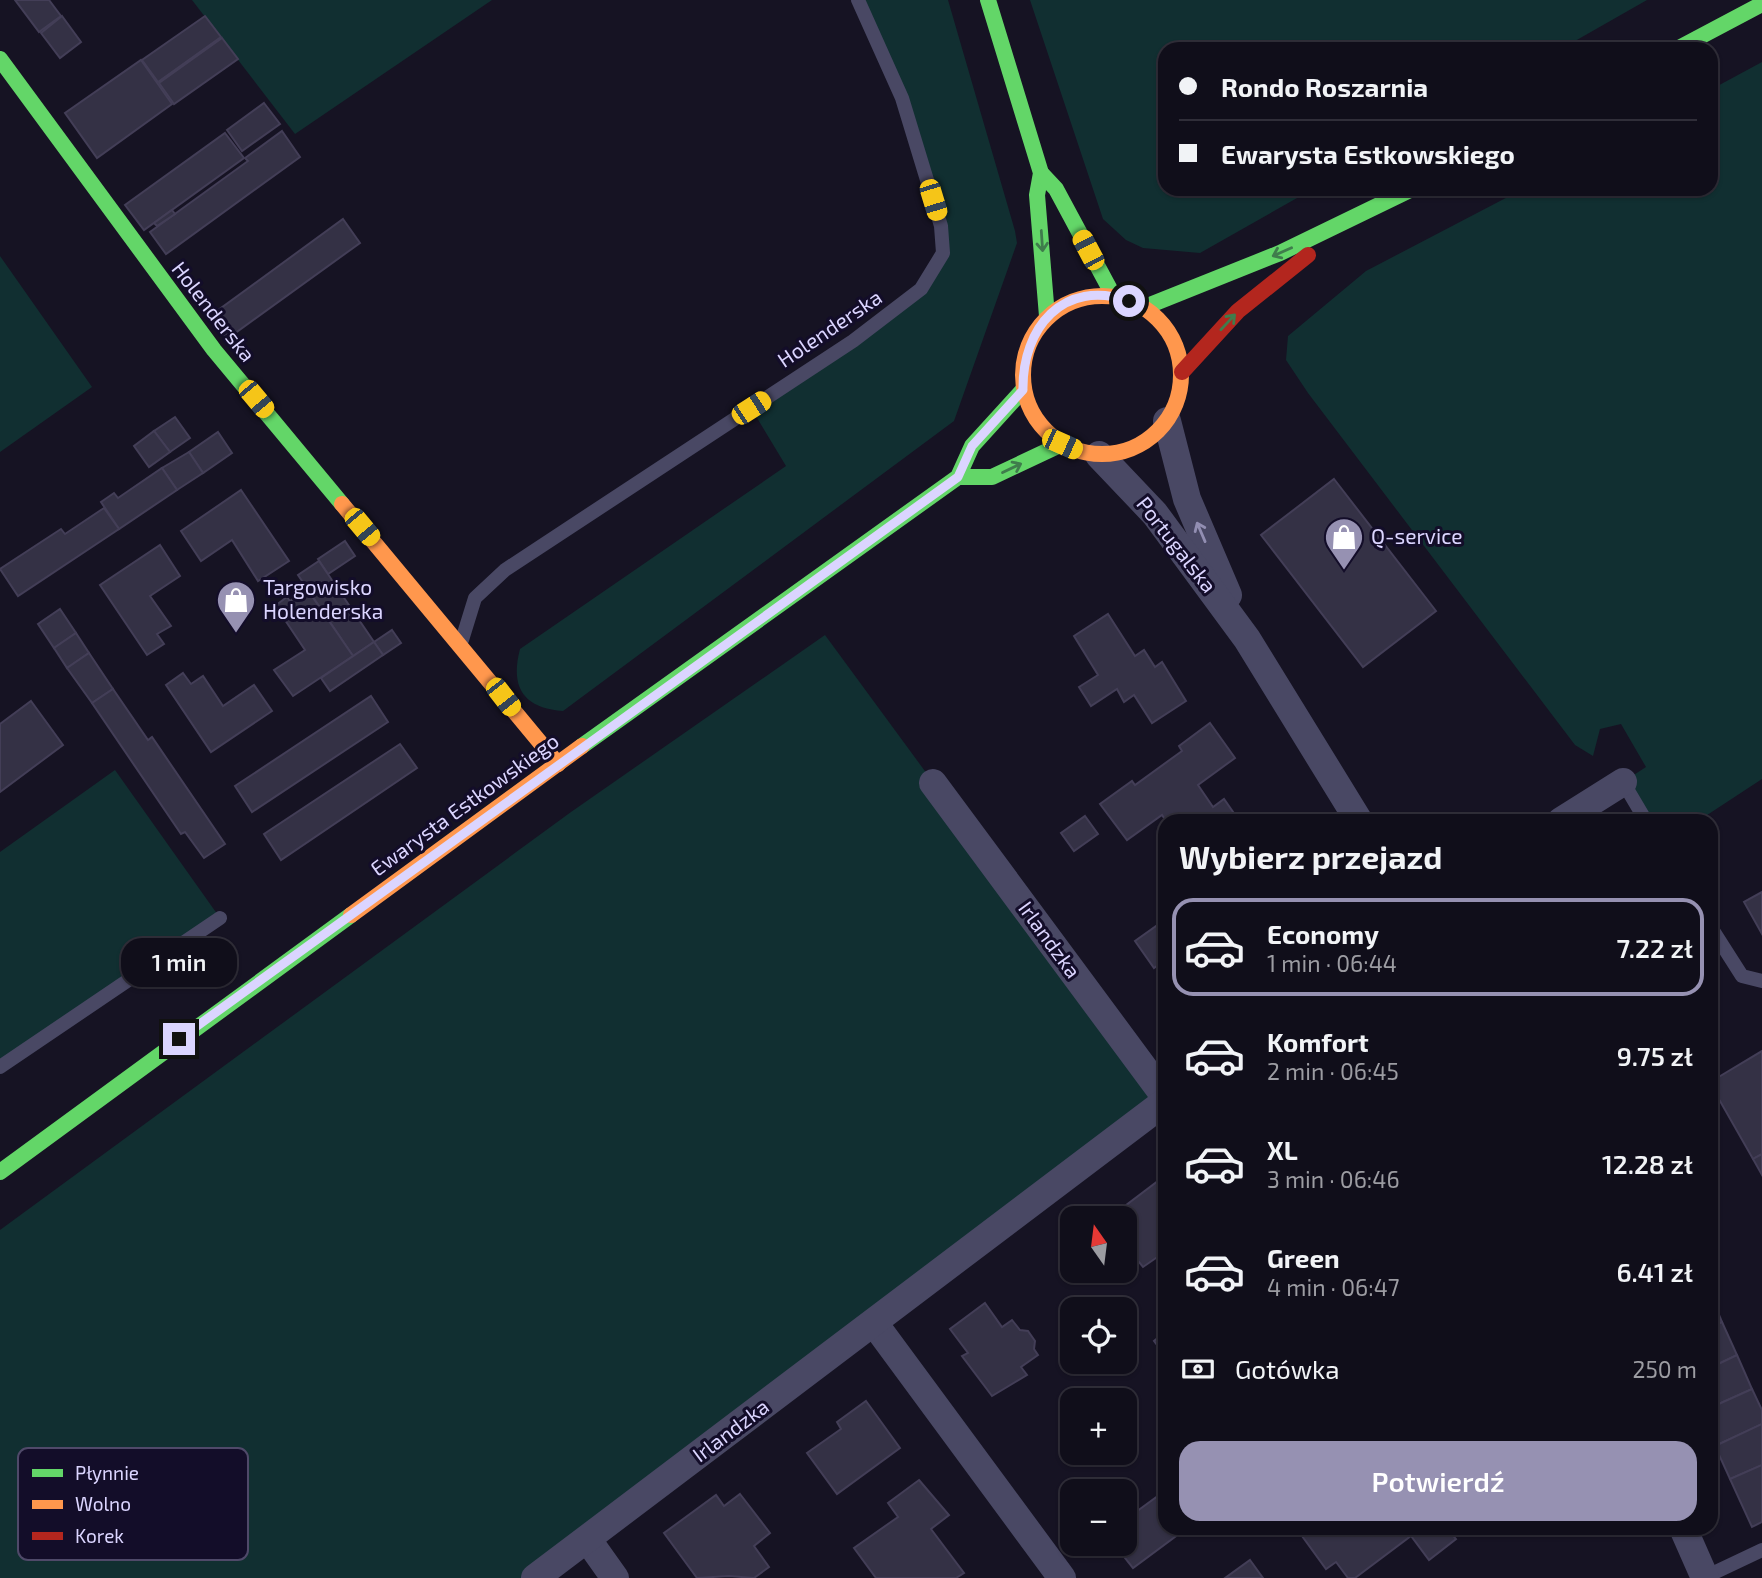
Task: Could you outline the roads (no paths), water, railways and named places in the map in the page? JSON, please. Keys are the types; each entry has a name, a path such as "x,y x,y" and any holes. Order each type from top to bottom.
{"main road":[{"path":"988,0 1041,173 1056,189 1112,295"},
{"path":"1690,42 1762,4"},
{"name":"Holenderska","path":"0,59 214,350 558,764"},
{"path":"1041,173 1037,195 1047,316"},
{"path":"1145,307 1219,280 1345,225 1399,196"},
{"path":"1182,372 1238,312 1345,225"},
{"path":"1112,295 1145,307 1164,324 1177,347 1182,372 1178,398 1167,421 1149,440 1125,451 1099,454 1080,452 1062,444 1044,430 1031,412 1023,390 1023,363 1031,338 1047,316 1067,303 1089,296 1112,295"},
{"name":"Ewarysta Estkowskiego","path":"0,1172 558,764 958,477 972,446 1023,390"},
{"path":"958,477 992,477 1062,444"}],"street":[{"name":"Portugalska","path":"1167,421 1187,499 1247,639"},
{"name":"Portugalska","path":"1099,454 1155,514 1247,639 1355,814"},
{"path":"1572,814 1623,782"},
{"name":"Irlandzka","path":"933,783 1158,1103"},
{"name":"Irlandzka","path":"535,1578 1158,1112"},
{"path":"874,1323 1062,1578"},
{"path":"1686,1535 1705,1577"},
{"path":"588,1540 615,1578"}],"lane":[{"name":"Holenderska","path":"461,644 475,598 505,569 853,341 921,289 943,253 941,226 902,98 858,0"},
{"path":"1623,782 1642,814"},
{"path":"0,1067 220,918"},
{"path":"1718,938 1742,975 1762,981"},
{"path":"1705,1577 1762,1550"}],"place":[{"name":"Q-service","path":"1344,571"},
{"name":"Targowisko Holenderska","path":"236,634"}]}
